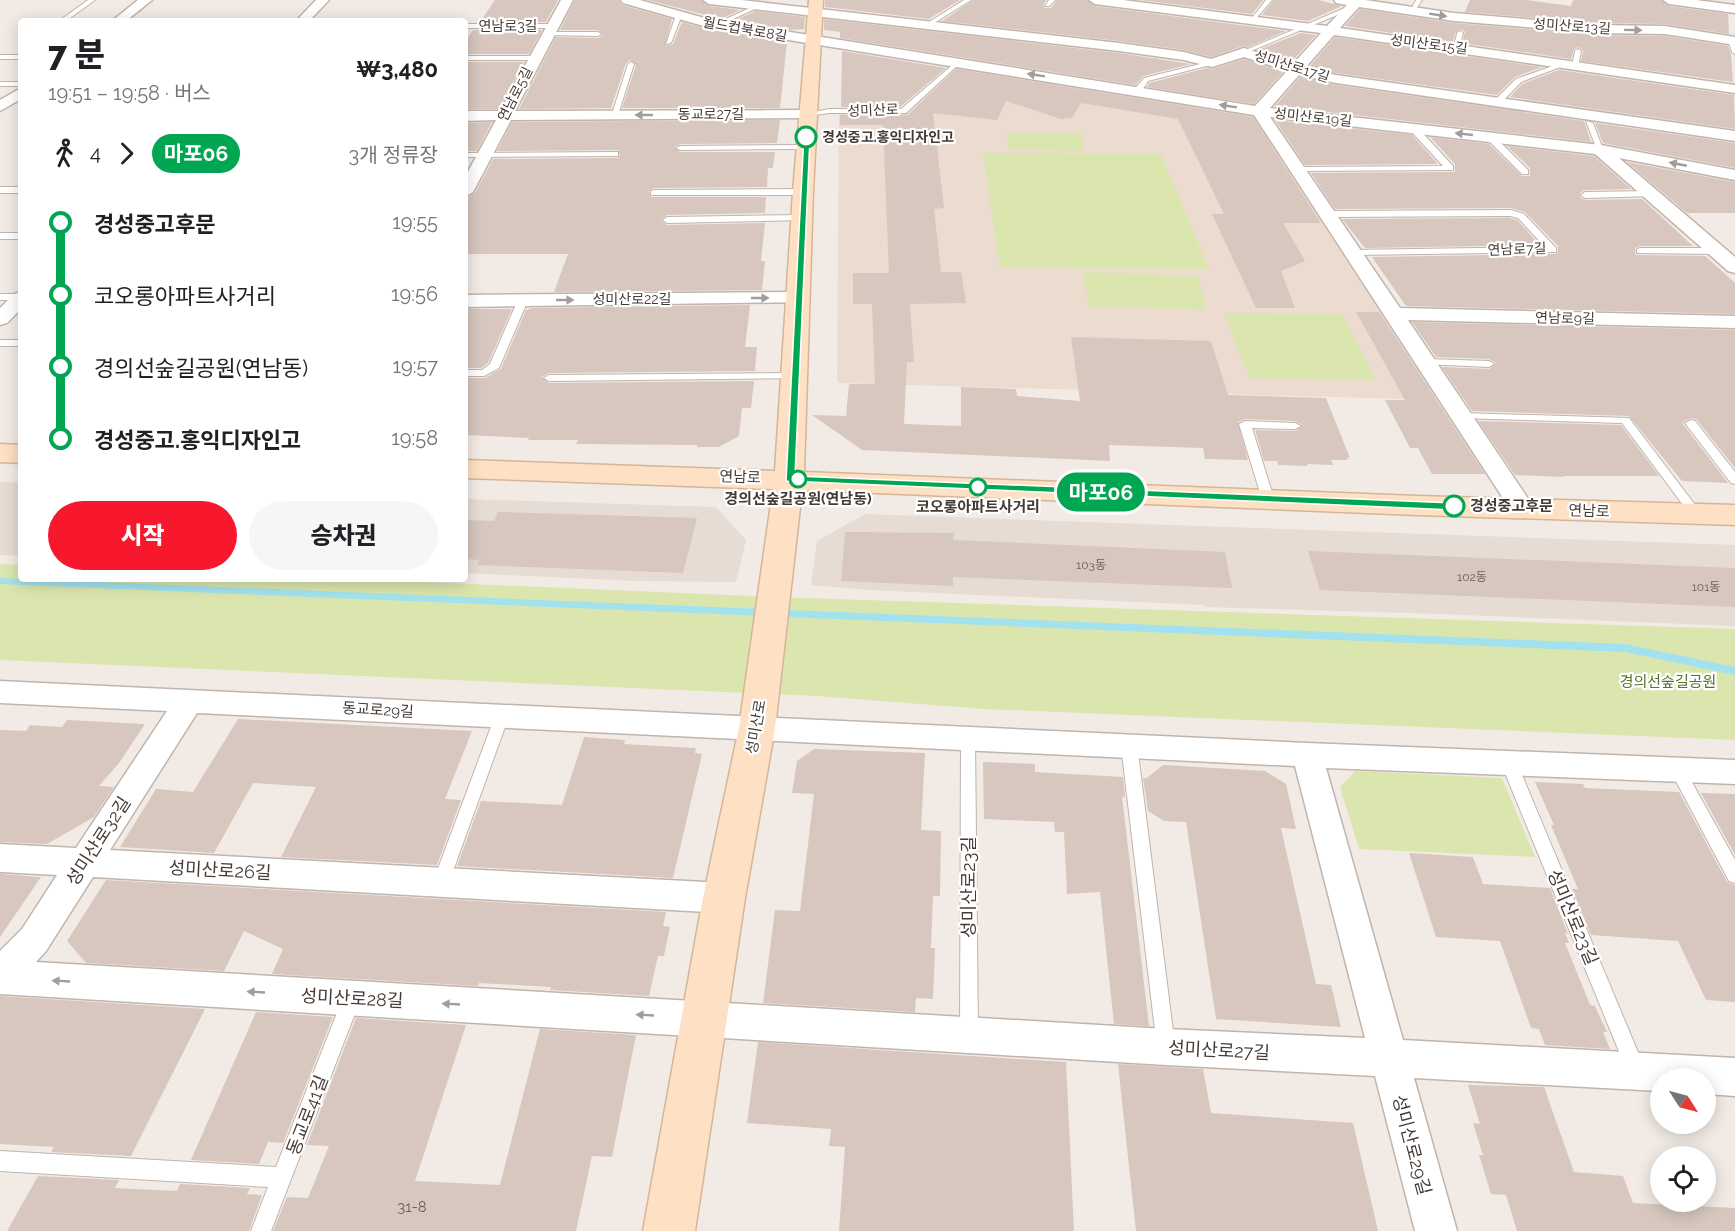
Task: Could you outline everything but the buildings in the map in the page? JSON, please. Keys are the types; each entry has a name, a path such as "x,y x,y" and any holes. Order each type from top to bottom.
{"street":[{"path":"122,18 146,0"},
{"path":"305,18 323,0"},
{"name":"연남로5길","path":"468,186 567,0"},
{"name":"월드컵북로8길","path":"627,0 716,25 813,41"},
{"path":"709,0 756,7 815,7 929,24 1184,56 1212,63"},
{"name":"성미산로15길","path":"1095,0 1295,28 1455,47 1568,66 1735,89"},
{"name":"성미산로13길","path":"1339,0 1356,3 1416,5 1454,17 1596,29 1667,12 1734,44"},
{"path":"1356,3 1259,111 1396,314 1523,509"},
{"name":"성미산로","path":"669,1231 724,898 757,728 789,479 803,192 815,7"},
{"path":"1667,12 1735,9"},
{"name":"성미산로19길","path":"813,41 1259,111 1600,150 1735,175"},
{"name":"성미산로17길","path":"1212,63 1244,52 1296,70 1336,79 1735,136"},
{"path":"4,115 18,96"},
{"name":"동교로27길","path":"468,116 808,114"},
{"path":"1600,150 1735,267"},
{"name":"성미산로22길","path":"468,301 798,298"},
{"path":"0,320 16,300"},
{"name":"연남로9길","path":"1396,314 1735,322"},
{"path":"0,453 18,454"},
{"name":"연남로","path":"468,469 1735,515"},
{"name":"동교로29길","path":"0,692 757,728"},
{"name":"성미산로32길","path":"0,976 34,940 189,701"},
{"path":"757,728 1307,755 1735,772"},
{"path":"1307,755 1388,1058"},
{"name":"성미산로26길","path":"0,858 724,898"},
{"name":"성미산로28길","path":"0,976 704,1018"},
{"name":"성미산로27길","path":"704,1018 1166,1047 1735,1077"},
{"name":"성미산로29길","path":"1388,1058 1436,1231"}],"lane":[{"path":"66,18 92,0"},
{"path":"929,24 968,0"},
{"path":"1250,22 1269,0"},
{"name":"성미산로15길","path":"1244,52 1356,3"},
{"path":"716,25 756,7"},
{"path":"668,43 679,15"},
{"name":"연남로3길","path":"468,26 550,30"},
{"path":"550,30 598,34"},
{"path":"1455,47 1460,33"},
{"path":"1568,66 1578,51"},
{"path":"0,57 18,57"},
{"path":"468,58 535,58"},
{"name":"성미산로","path":"808,114 829,111 903,111 957,63"},
{"path":"1137,92 1146,79 1212,63"},
{"path":"614,115 631,64"},
{"name":"성미산로15길","path":"1498,101 1508,86 1516,80 1568,66"},
{"path":"0,84 18,84"},
{"path":"1589,123 1600,150"},
{"path":"1298,169 1450,168 1414,129"},
{"path":"1490,137 1525,172"},
{"path":"680,148 806,147"},
{"path":"468,155 615,154"},
{"path":"0,190 18,190"},
{"path":"654,194 803,192"},
{"path":"1585,195 1651,194"},
{"name":"연남로7길","path":"1329,214 1511,213 1521,216 1553,250 1354,252"},
{"path":"667,220 802,218"},
{"path":"0,236 18,236"},
{"path":"1640,251 1716,251"},
{"path":"468,373 484,372 495,366 522,300"},
{"path":"0,343 18,343"},
{"path":"1427,362 1489,364"},
{"path":"549,378 795,376"},
{"path":"1463,416 1626,420 1696,514"},
{"path":"1691,423 1735,480"},
{"path":"1268,499 1245,424 1294,426"},
{"path":"441,882 502,716"},
{"name":"성미산로23길","path":"968,739 969,1034"},
{"path":"1129,745 1166,1047"},
{"name":"성미산로23길","path":"1509,763 1636,1070"},
{"path":"1678,770 1735,876"},
{"name":"동교로41길","path":"261,1231 352,998"},
{"path":"0,1161 282,1178"}],"shaded area":[{"path":"966,68 1253,116 1437,400 837,383 839,113 907,113 955,69"},
{"path":"0,482 18,483 18,556 0,555"},
{"path":"468,499 716,507 746,540 736,582 634,581 468,573"},
{"path":"865,514 1735,545 1735,626 1207,607 1204,605 868,590 811,585 817,541"}],"green space":[{"path":"1007,133 1081,134 1085,151 1009,150"},
{"path":"983,153 1161,154 1209,269 1000,268"},
{"path":"1084,272 1197,276 1207,310 1088,306"},
{"path":"1224,313 1342,314 1376,380 1249,378"},
{"name":"경의선숲길공원","path":"0,564 18,565 18,582 424,582 775,597 1735,629 1735,740 984,709 817,696 0,660"},
{"path":"1355,771 1502,778 1535,857 1359,849 1340,787"}],"waterway":[{"path":"0,581 18,582"},
{"path":"24,582 1625,648 1735,671"}],"bus line":[{"name":"마포06","path":"806,137 789,479 1454,506"}],"place":[{"name":"경성중고.홍익디자인고","path":"806,137"},
{"name":"경의선숲길공원(연남동)","path":"798,479"},
{"name":"코오롱아파트사거리","path":"978,487"},
{"name":"경성중고후문","path":"1454,506"}]}
